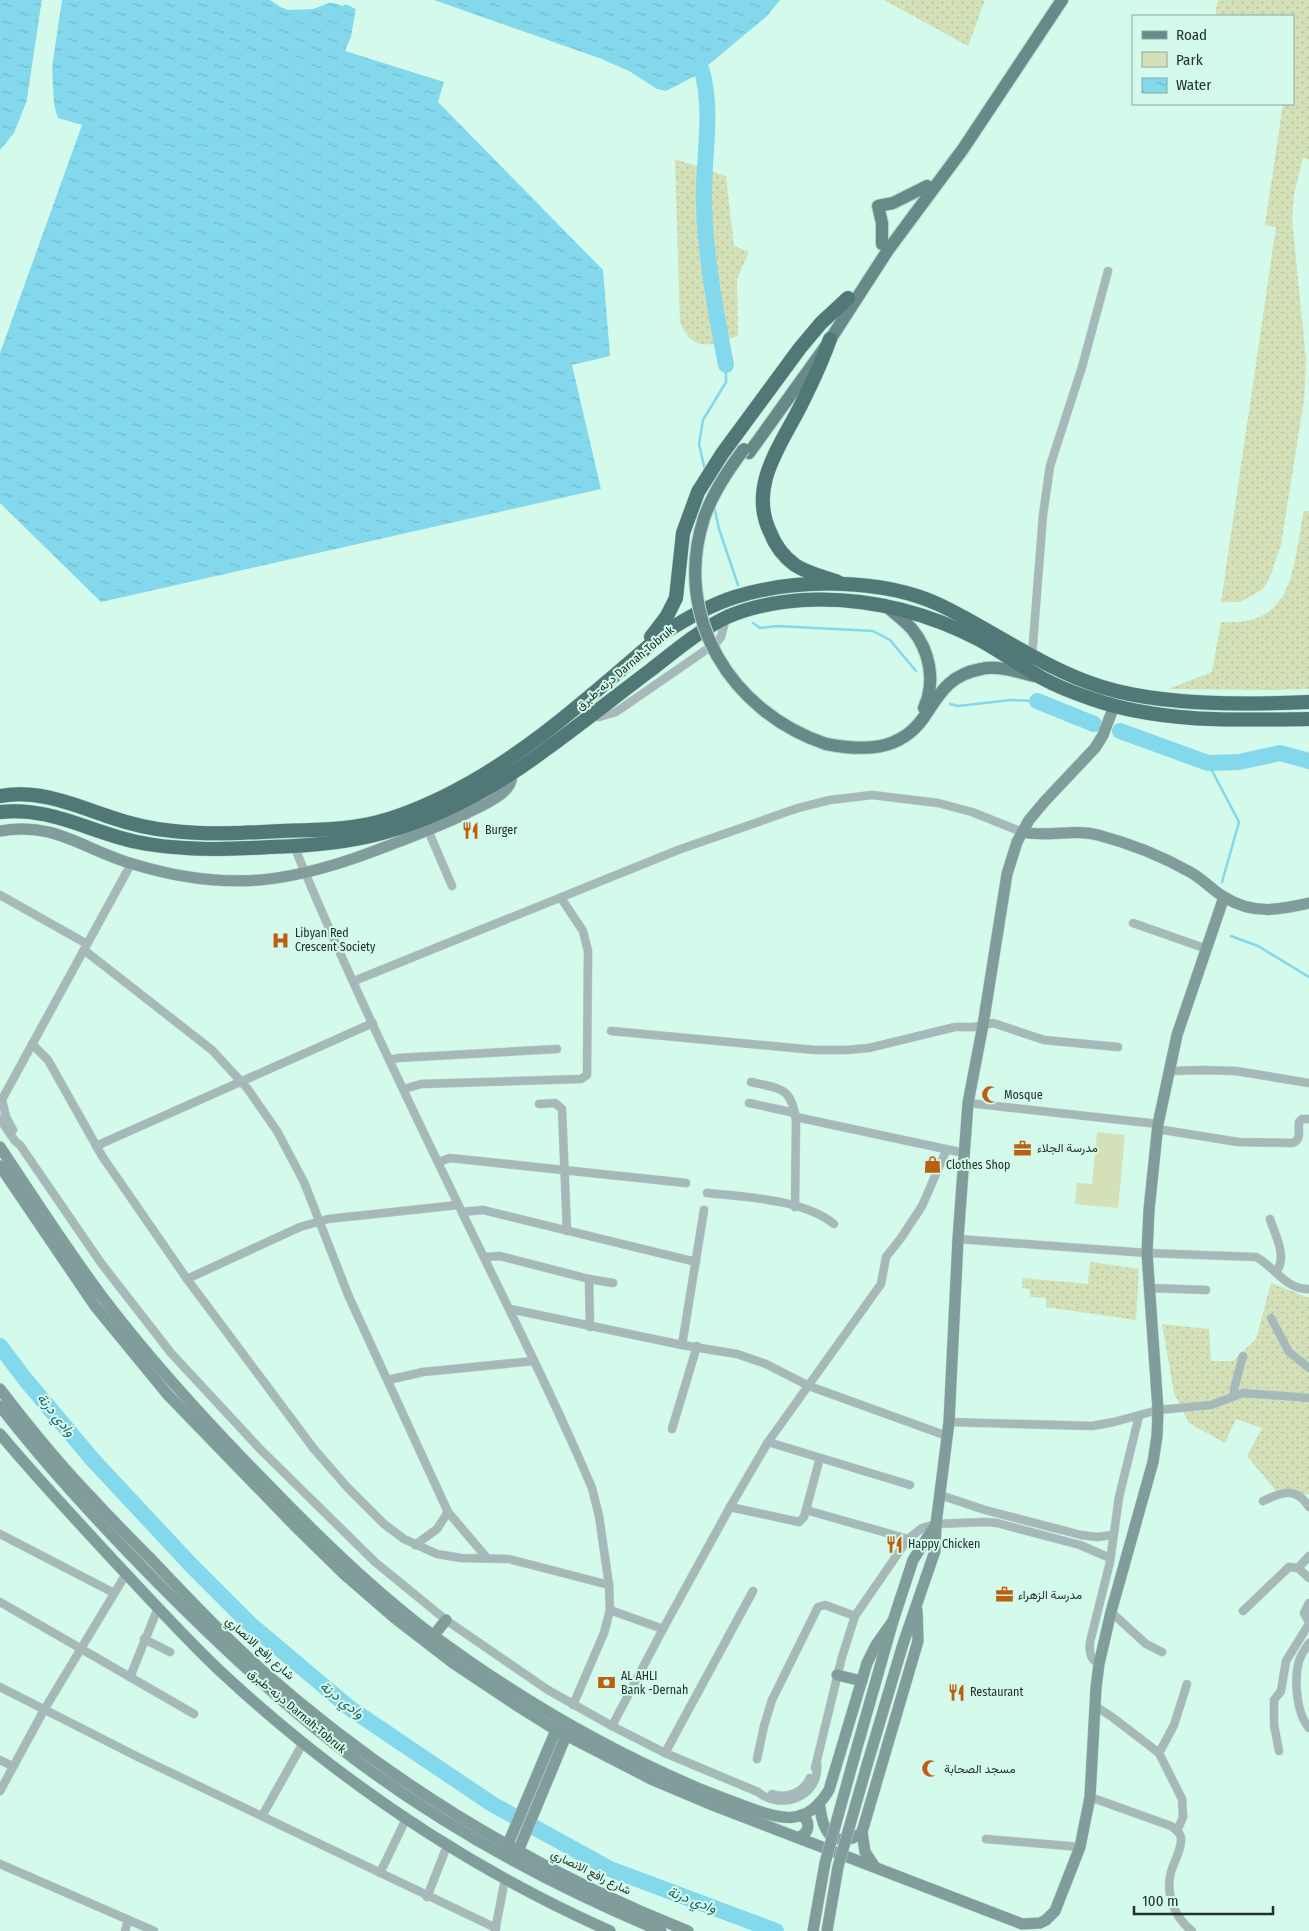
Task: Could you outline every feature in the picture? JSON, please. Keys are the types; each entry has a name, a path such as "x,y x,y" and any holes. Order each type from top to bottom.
{"highway":[{"path":"637,656 667,616 676,598 683,533 698,492 722,454 800,348 821,323 848,298"},
{"path":"830,339 822,364 779,444 769,468 763,488 763,508 772,537 789,560 796,566 845,584"},
{"name":"درنه-طبرق Darnah-Tobruk","path":"3,795 28,794 60,799 127,822 170,831 204,834 330,829 369,824 428,804 494,769 562,720 664,633 682,621 735,597 780,587 845,584 875,586 902,593 937,604 1032,656 1087,682 1138,696 1234,704 1309,702"},
{"name":"درنه-طبرق Darnah-Tobruk","path":"5,812 45,813 59,816 121,839 168,847 235,849 294,846 356,839 387,832 456,804 511,774 591,716 693,637 726,617 769,603 788,601 823,600 885,605 915,612 956,629 996,649 1040,677 1062,688 1114,706 1190,717 1309,719"}],"main road":[{"path":"1040,677 1005,669 982,669 961,676 943,689 918,725 896,741 866,749 847,748 828,741 814,732 785,719 760,700 739,678 730,665 711,622 703,579 707,535 722,494 746,451 882,244 959,145 1054,0"},
{"path":"746,451 830,339 888,250 963,150 1062,0"},
{"path":"882,244 882,223 878,206 893,203 926,186"},
{"path":"828,741 869,743 888,738 910,725 921,713 925,705 931,684 924,649 912,629 885,605"}],"street":[{"path":"1032,656 1043,515 1050,466 1082,367 1108,270"},
{"path":"827,1931 838,1867 898,1660 934,1551 949,1422 958,1239 968,1103 983,1025 1006,874 1012,853 1029,820 1095,748 1103,735 1114,706"},
{"path":"0,831 14,828 35,828 54,832 131,864 183,876 216,881 249,882 306,874 357,858 428,830 497,797 510,786 511,774"},
{"path":"354,981 714,837 798,808 845,797 886,796 938,803 972,812 1022,832 1035,834 1086,832 1156,853 1193,874 1224,897 1236,903 1265,911 1309,903"},
{"path":"1029,820 1047,834"},
{"path":"428,830 452,886"},
{"path":"294,846 373,1024 510,1310 592,1488 599,1516 609,1585 610,1610 604,1633 573,1706"},
{"path":"20,1145 18,1136 6,1117 1,1101 131,864"},
{"path":"0,895 85,947 224,1062 258,1102 286,1146 304,1182 349,1297 448,1512 487,1558"},
{"path":"0,1166 71,1273 120,1338 191,1420 274,1506 344,1574 423,1640 559,1737 674,1789 1022,1924 1034,1925 1046,1920 1055,1911 1080,1847 1090,1797 1099,1664 1111,1612 1153,1462 1158,1410 1147,1252 1157,1127 1176,1035 1224,897"},
{"path":"404,1089 421,1084 580,1079 587,1076 587,945 582,930 561,898"},
{"path":"1133,923 1207,949"},
{"path":"96,1146 373,1024"},
{"path":"611,1031 815,1050 846,1050 886,1044 956,1027 999,1024 1050,1041 1118,1047"},
{"path":"32,1044 48,1060 96,1146 186,1279 299,1430 330,1467 384,1524 415,1545 449,1556 474,1559 509,1558 609,1585"},
{"path":"390,1060 557,1049"},
{"path":"1168,1071 1236,1071 1309,1084"},
{"path":"751,1082 781,1089 786,1092 795,1115 795,1207"},
{"path":"539,1104 555,1103 562,1109 567,1231"},
{"path":"749,1103 946,1151 964,1153"},
{"path":"968,1103 1157,1127 1238,1142 1296,1142 1299,1139 1300,1122 1309,1119"},
{"path":"0,1119 124,1294 194,1379 260,1449 375,1562 446,1620 523,1674 573,1706 665,1753 764,1796 781,1802 797,1799 811,1786 817,1774 816,1764 837,1675 855,1616 908,1539 922,1528 936,1524 997,1524 1080,1545 1110,1558"},
{"path":"0,1147 56,1233 138,1343 194,1407 329,1546 372,1585 434,1635 511,1688 622,1753 710,1793 772,1817 788,1818 801,1815 819,1803 829,1790 871,1654 893,1621"},
{"path":"612,1726 730,1506 768,1442 882,1284 886,1257 922,1206 946,1151"},
{"path":"438,1162 450,1158 686,1183"},
{"path":"707,1193 764,1199 822,1215 834,1224"},
{"path":"186,1279 300,1227 319,1221 460,1208 483,1210 696,1262"},
{"path":"682,1345 704,1210"},
{"path":"1270,1219 1282,1257 1281,1264 1276,1272"},
{"path":"958,1239 1147,1252 1256,1257 1292,1285 1309,1289"},
{"path":"484,1257 500,1256 589,1279 613,1283"},
{"path":"589,1279 590,1326"},
{"path":"1150,1288 1206,1290"},
{"path":"510,1310 682,1345 737,1354 766,1364 809,1386 947,1436"},
{"path":"1271,1318 1289,1352 1309,1368"},
{"path":"672,1429 697,1346"},
{"path":"1234,1396 1242,1356"},
{"path":"388,1380 414,1373 534,1361"},
{"name":"شارع رافع الانصاري","path":"0,1389 40,1440 90,1498 205,1616 299,1702 371,1759 439,1805 513,1848 605,1895 688,1931"},
{"path":"949,1422 1092,1426 1158,1410 1211,1405 1246,1393 1309,1398"},
{"name":"درنه-طبرق Darnah-Tobruk","path":"0,1406 50,1468 102,1524 213,1637 298,1714 368,1769 432,1813 513,1848 565,1888 661,1931"},
{"path":"1099,1664 1094,1661 1089,1650 1110,1558 1119,1497 1138,1416"},
{"path":"0,1434 66,1510 202,1653 247,1696 303,1743 406,1819 448,1846 560,1908 610,1931"},
{"path":"768,1442 910,1485"},
{"path":"730,1506 797,1522 803,1519 820,1458"},
{"path":"1263,1501 1277,1494 1293,1493 1300,1495 1309,1507"},
{"path":"940,1495 985,1510 1081,1535 1097,1537 1113,1535"},
{"path":"806,1510 908,1539"},
{"path":"415,1545 437,1529 448,1512"},
{"path":"813,1931 825,1863 893,1621 913,1560 936,1524"},
{"path":"0,1534 114,1593"},
{"path":"1298,1568 1309,1556"},
{"path":"1243,1611 1289,1567 1298,1568 1309,1578"},
{"path":"0,1791 44,1710 126,1574"},
{"path":"665,1753 753,1591"},
{"path":"0,1602 80,1650 194,1714"},
{"path":"1279,1751 1274,1725 1274,1700 1281,1691 1286,1662 1309,1623 1304,1613 1309,1603"},
{"path":"757,1759 772,1700 818,1607 825,1605 855,1616"},
{"path":"875,1867 863,1846 862,1832 918,1642 916,1606"},
{"path":"130,1678 144,1638 158,1608"},
{"path":"610,1610 663,1629"},
{"path":"1111,1612 1139,1639 1162,1652"},
{"path":"434,1635 446,1620"},
{"path":"202,1653 213,1637"},
{"path":"144,1638 170,1652"},
{"path":"1309,1643 1300,1659 1297,1679 1299,1707 1309,1728"},
{"path":"837,1675 862,1681"},
{"path":"1159,1753 1174,1725 1188,1684"},
{"path":"0,1687 496,1930 505,1878"},
{"path":"1095,1706 1159,1753 1182,1799 1183,1818 1177,1831"},
{"path":"513,1848 566,1721"},
{"path":"262,1816 303,1743"},
{"path":"0,1760 12,1766"},
{"path":"1090,1797 1171,1826 1180,1834 1181,1842 1170,1874 1170,1892 1176,1912 1192,1931"},
{"path":"819,1803 823,1824 832,1836 837,1839 848,1840 862,1832"},
{"path":"799,1837 806,1834 809,1827 807,1820 801,1815"},
{"path":"380,1873 406,1819"},
{"path":"986,1839 1080,1847"},
{"path":"428,1896 448,1846"},
{"path":"0,1864 154,1931"},
{"path":"125,1931 128,1921"}],"green space":[{"path":"884,0 985,0 968,46"},
{"path":"1218,0 1309,0 1309,159 1303,158 1294,194 1292,219 1306,360 1304,400 1281,545 1270,577 1262,590 1240,602 1221,602 1276,227 1265,225 1283,105 1294,105 1294,15 1215,15"},
{"path":"675,159 726,176 734,246 749,252 737,279 738,336 711,344 697,343 691,339 680,322"},
{"path":"1304,511 1309,511 1309,689 1168,689 1212,672 1221,622 1246,621 1264,615 1277,604 1286,589 1292,572"},
{"path":"1097,1132 1125,1135 1118,1208 1075,1204 1077,1183 1092,1184"},
{"path":"1090,1262 1139,1269 1136,1320 1046,1307 1046,1298 1030,1297 1030,1289 1022,1288 1023,1278 1088,1284"},
{"path":"1271,1283 1309,1298 1309,1494 1289,1497 1277,1492 1247,1456 1262,1428 1236,1419 1225,1443 1189,1423 1174,1393 1162,1324 1209,1329 1211,1361 1233,1361 1256,1339"}],"water":[{"path":"0,0 42,0 27,100 14,133 0,150"},
{"path":"62,0 270,0 282,8 313,9 328,3 343,6 346,4 356,9 351,37 345,51 444,82 438,102 603,270 610,356 572,365 601,489 101,602 0,503 0,353 82,125 58,118 54,104 52,89 53,59"},
{"path":"434,0 780,0 767,16 695,76 666,91 657,89 629,71 599,58"}],"pier":[{"path":"42,0 45,0 30,101 27,100"},
{"path":"59,0 62,0 52,67 54,106 51,106 50,67"},
{"path":"270,0 275,0 287,7 313,7 327,0 334,0 346,2 357,7 358,17 354,38 348,49 352,50 351,52 345,51 351,37 356,9 346,4 343,6 328,3 313,9 287,10"}],"waterway":[{"path":"702,71 707,104 704,190 705,227 712,286 726,365"},
{"path":"705,470 699,444 703,420 726,382 726,365"},
{"path":"714,507 719,529 738,585"},
{"path":"753,623 760,628 777,626 873,631 890,640 916,671"},
{"path":"950,704 958,706 1011,700 1037,701"},
{"path":"1037,701 1094,724"},
{"path":"1120,731 1208,763 1239,762 1280,753 1309,761"},
{"path":"1208,763 1239,822 1222,882"},
{"path":"1231,936 1258,946 1309,977"},
{"name":"وادي درنة","path":"0,1346 92,1459 191,1565 249,1623 351,1709 492,1804 610,1869 776,1931"}],"place":[{"name":"Burger","path":"471,830"},
{"name":"Libyan Red Crescent Society","path":"281,940"},
{"name":"Mosque","path":"990,1095"},
{"name":"مدرسة الجلاء","path":"1023,1148"},
{"name":"Clothes Shop","path":"932,1165"},
{"name":"Happy Chicken","path":"894,1544"},
{"name":"مدرسة الزهراء","path":"1004,1595"},
{"name":"AL AHLI Bank -Dernah","path":"607,1683"},
{"name":"Restaurant","path":"956,1692"},
{"name":"مسجد الصحابة","path":"930,1769"}]}
